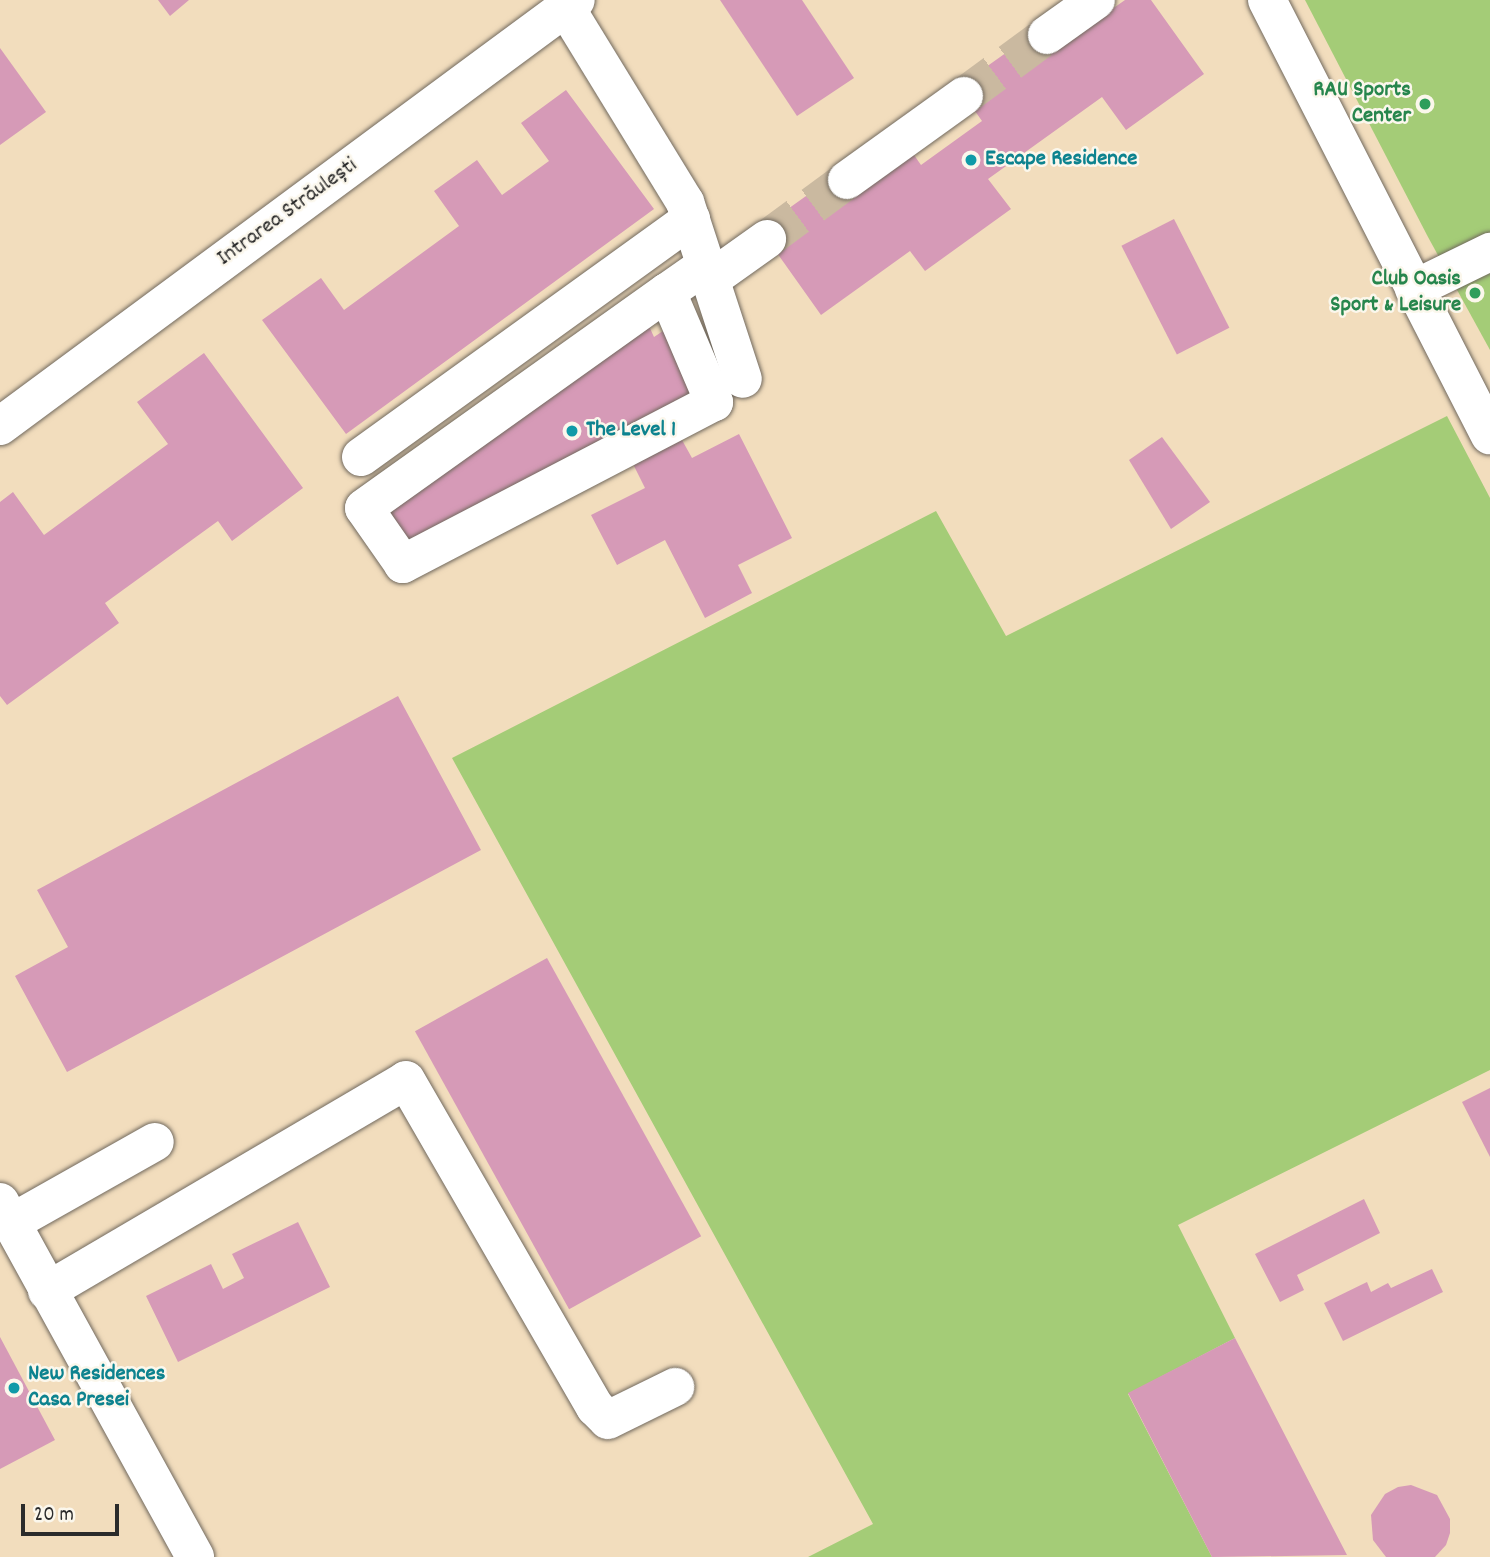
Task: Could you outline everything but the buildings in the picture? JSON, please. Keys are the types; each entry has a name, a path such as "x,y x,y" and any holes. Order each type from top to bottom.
{"street":[{"path":"1047,35 1096,0"},
{"path":"1267,0 1490,435"},
{"path":"571,4 685,202 743,379"},
{"name":"Intrarea Străulești","path":"0,426 571,4"},
{"path":"847,180 964,96"},
{"path":"360,457 691,219"},
{"path":"667,292 714,402 403,564 364,508 667,292 767,239"},
{"path":"1414,289 1490,252"},
{"path":"47,1291 406,1080 595,1407 608,1420 675,1387"},
{"path":"155,1142 5,1213 195,1557"}],"green space":[{"name":"RAU Sports Center","path":"1305,0 1490,0 1490,350 1428,237"},
{"path":"1447,416 1490,498 1490,1070 1178,1225 1235,1338 1128,1394 1212,1557 808,1557 873,1524 452,758 936,511 1006,636"}],"tunnel":[{"path":"964,96 1047,35"},
{"path":"767,239 847,180"}],"place":[{"name":"RAU Sports Center","path":"1425,104"},
{"name":"Escape Residence","path":"971,160"},
{"name":"Club Oasis Sport & Leisure","path":"1475,293"},
{"name":"The Level 1","path":"572,431"},
{"name":"New Residences Casa Presei","path":"14,1388"}]}
